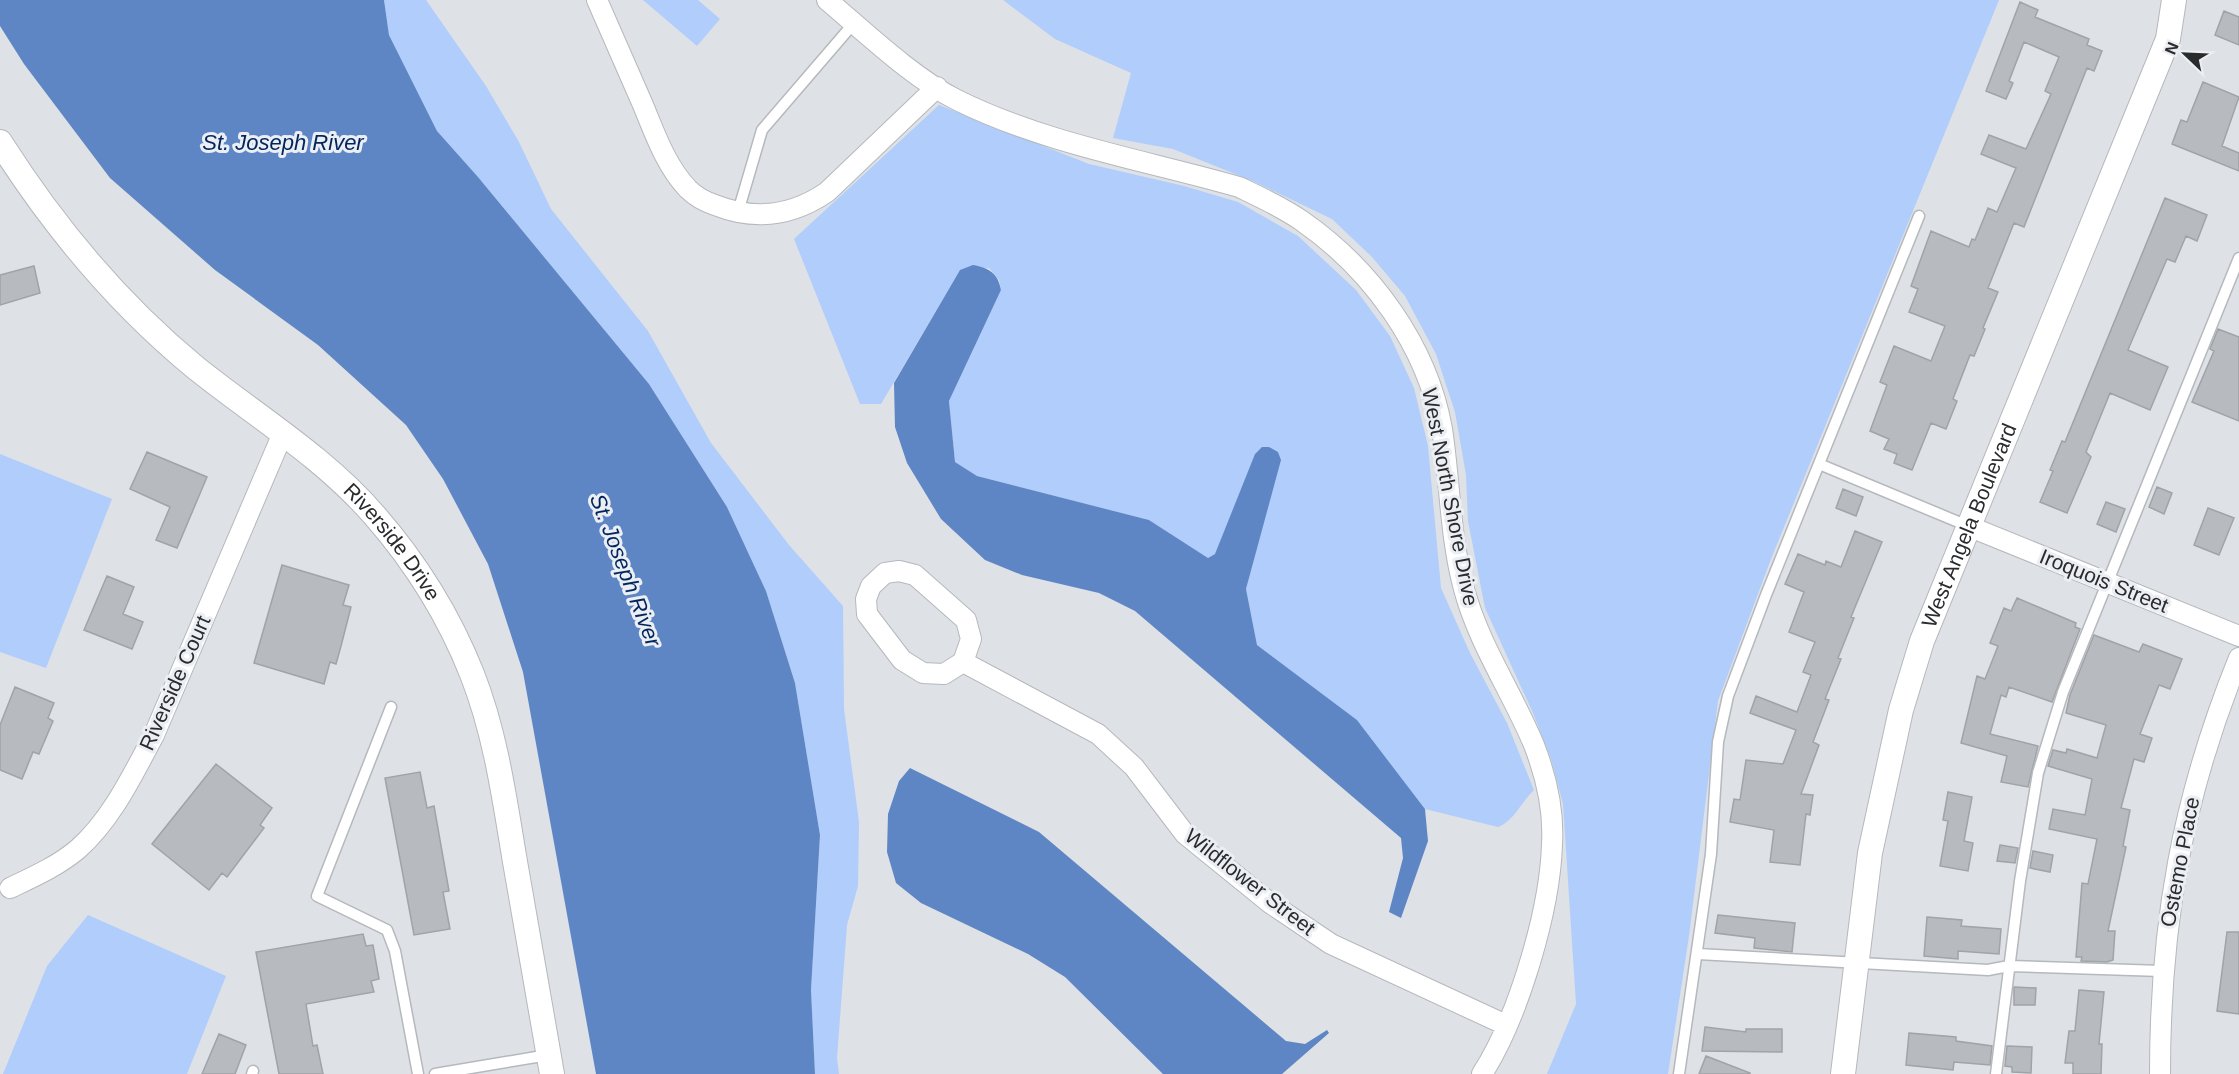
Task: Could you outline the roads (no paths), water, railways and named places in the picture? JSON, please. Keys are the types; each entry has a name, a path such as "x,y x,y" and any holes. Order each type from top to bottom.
{"street":[{"path":"597,0 666,159 689,190 707,202 738,212 762,216 789,211 812,202 827,192 937,87"},
{"name":"West North Shore Drive","path":"827,0 937,87 956,99 1031,132 1239,187 1300,219 1351,262 1400,323 1413,345 1435,400 1446,460 1463,586 1472,615 1533,744 1549,796 1553,843 1550,872 1528,966 1494,1055 1482,1074"},
{"name":"West Angela Boulevard","path":"1843,1074 1852,1020 1856,963 1870,853 1901,710 1922,640 2168,39 2174,0"},
{"name":"Riverside Drive","path":"0,142 62,232 106,284 193,365 283,433 347,487 395,540 436,599 468,664 484,708 494,749 550,1064"},
{"name":"Riverside Court","path":"10,888 42,873 77,849 101,825 129,781 154,735 283,433"},
{"name":"Iroquois Street","path":"1968,526 2239,636"},
{"path":"899,571 915,575 966,620 971,639 963,662 944,674 923,673 902,660 867,614 866,599 872,586 885,573 899,571"},
{"name":"Ostemo Place","path":"2160,1074 2162,971 2168,916 2184,828 2216,718 2239,658"},
{"name":"Wildflower Street","path":"963,662 1098,734 1134,767 1185,834 1270,903 1331,944 1506,1025"}],"lane":[{"path":"738,212 762,130 854,23"},
{"path":"1679,1074 1711,854 1718,742 1728,696 1766,595 1919,216"},
{"path":"1995,1074 2038,773 2063,692 2239,258"},
{"path":"1819,464 1968,526"},
{"path":"391,707 317,896 387,930 395,951 418,1074"},
{"path":"1698,954 1988,970 2009,966 2162,971"},
{"path":"435,1074 550,1064"}],"water":[{"name":"St. Joseph River","path":"0,0 384,0 389,35 437,131 478,177 649,384 727,507 766,591 795,683 820,835 811,990 815,1074 596,1074 523,672 488,564 443,479 406,425 318,345 215,270 110,178 24,64 0,26"},
{"path":"973,265 992,272 998,279 1001,290 949,401 955,462 977,476 1149,520 1208,558 1215,554 1255,454 1262,447 1269,447 1278,452 1281,460 1246,589 1257,645 1357,720 1425,809 1428,841 1401,918 1389,912 1403,858 1401,838 1135,611 1099,593 1022,575 985,560 941,519 907,463 895,427 894,383 960,270"},
{"path":"910,768 1039,832 1286,1041 1305,1044 1327,1030 1329,1033 1282,1074 1163,1074 1065,977 1028,954 921,903 896,883 887,852 888,814 899,781"}]}
